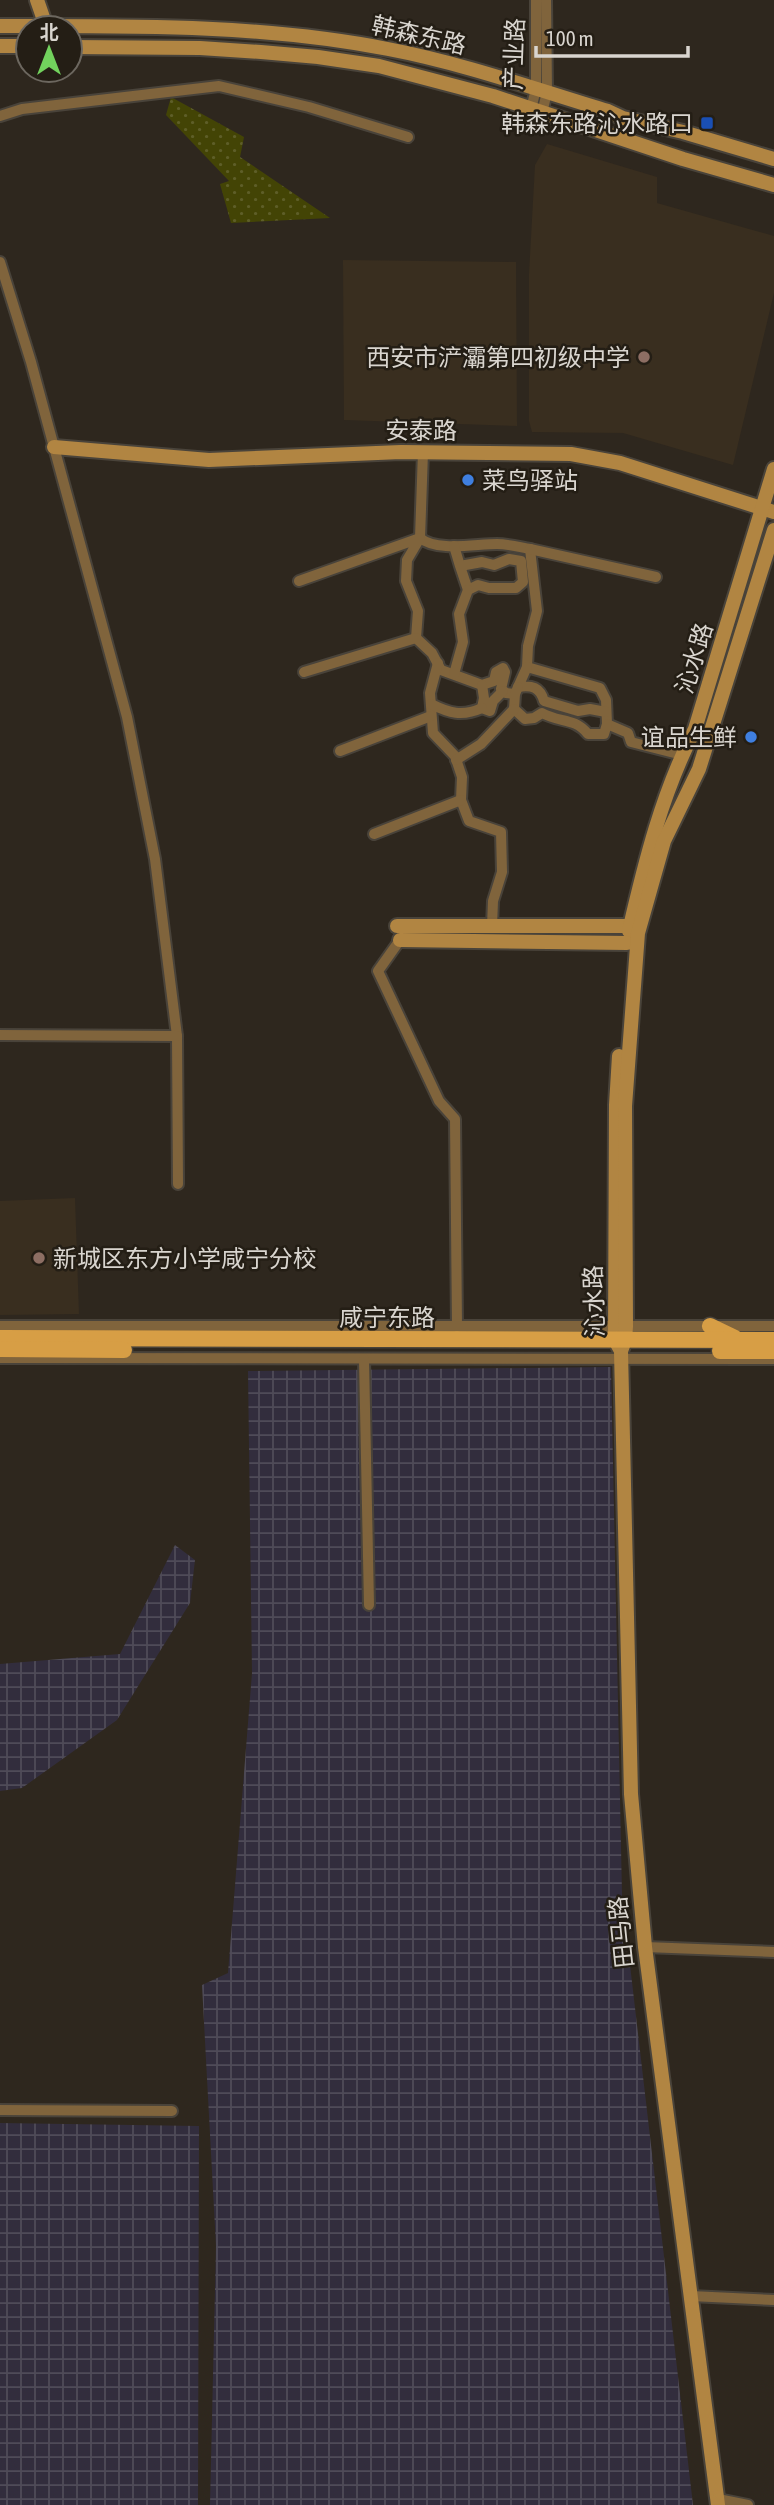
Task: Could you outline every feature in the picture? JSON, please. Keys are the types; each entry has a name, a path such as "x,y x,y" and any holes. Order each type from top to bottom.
{"main road":[{"name":"韩森东路","path":"84,26 240,30 332,40 438,59 630,120 684,132 774,158"},
{"name":"韩森东路","path":"84,47 200,48 318,57 379,66 494,96 774,187"},
{"name":"安泰路","path":"57,447 209,460 423,452 571,454 620,463 768,511"},
{"name":"沁水路","path":"621,1340 616,1105 627,943 652,835 682,755 695,729 768,511 774,469"},
{"name":"沁水路","path":"621,1340 625,1106 638,933 664,841 699,769 774,530"},
{"path":"492,934 630,926"},
{"path":"399,933 492,934 627,943"},
{"path":"710,1326 740,1340"},
{"name":"咸宁东路","path":"0,1338 774,1340"},
{"name":"咸宁东路","path":"0,1349 621,1340 774,1351"},
{"name":"田马路","path":"621,1340 631,1794 645,1947 718,2502"}],"street":[{"name":"产业路","path":"536,0 541,91"},
{"name":"产业路","path":"537,111 541,91 547,0"},
{"path":"0,116 22,109 219,86 309,107 408,137"},
{"path":"0,262 57,447 127,717 155,859 177,1035 178,1184"},
{"path":"416,638 418,611 405,581 407,560 420,538 423,452"},
{"path":"420,538 428,544 499,544 530,549 656,577"},
{"path":"299,582 420,538"},
{"path":"454,546 468,590"},
{"path":"340,751 431,710 468,714 482,708 490,711 493,701 512,691 535,687 541,691 544,701 542,713 525,719 514,709 512,691 527,667 528,646 537,611 530,549"},
{"path":"454,674 463,642 459,614 468,590 478,584 489,588 516,588 523,582 521,561 509,559 494,565 482,562 460,566"},
{"path":"416,638 432,653 441,670 482,685 494,681 496,672 503,668 505,672 501,689 512,691"},
{"path":"304,672 416,638"},
{"path":"438,663 430,693 433,733 456,760 462,777 461,800 469,821 501,832 502,872 493,901 492,934"},
{"path":"527,667 600,688 606,700 607,724 604,734 588,734 578,724 542,713"},
{"path":"482,685 482,708"},
{"path":"544,701 578,710 607,712"},
{"path":"456,760 481,744 514,709"},
{"path":"607,724 628,733 631,742 682,755"},
{"path":"374,834 461,800"},
{"path":"399,933 378,971 439,1101 455,1119 457,1326"},
{"path":"0,1035 177,1035"},
{"path":"0,1326 457,1326 621,1340 774,1359"},
{"path":"0,1358 364,1359 621,1340 710,1326 774,1326"},
{"path":"364,1359 369,1605"},
{"path":"645,1947 774,1952"},
{"path":"0,2110 172,2111"},
{"path":"691,2297 774,2300"},
{"path":"718,2502 748,2505"}],"shaded area":[{"path":"171,97 244,137 240,157 330,218 231,223 220,184 229,181 166,115"},
{"name":"西安市浐灞第四初级中学","path":"547,144 657,177 657,203 774,236 774,293 733,465 623,433 532,432 529,421 529,274 535,165"},
{"path":"343,260 516,262 517,426 344,420"},
{"name":"新城区东方小学咸宁分校","path":"75,1198 79,1314 0,1315 0,1201"},
{"path":"611,1367 623,1943 630,1965 693,2505 210,2505 216,2246 202,1985 228,1973 252,1673 248,1371"},
{"path":"175,1545 195,1560 190,1603 117,1720 22,1788 0,1791 0,1664 120,1654"},
{"path":"0,2123 199,2126 198,2505 0,2505"}],"place":[{"name":"韩森东路沁水路口","path":"707,123"},
{"name":"西安市浐灞第四初级中学","path":"644,357"},
{"name":"菜鸟驿站","path":"468,480"},
{"name":"谊品生鲜","path":"751,737"},
{"name":"新城区东方小学咸宁分校","path":"39,1258"}]}
